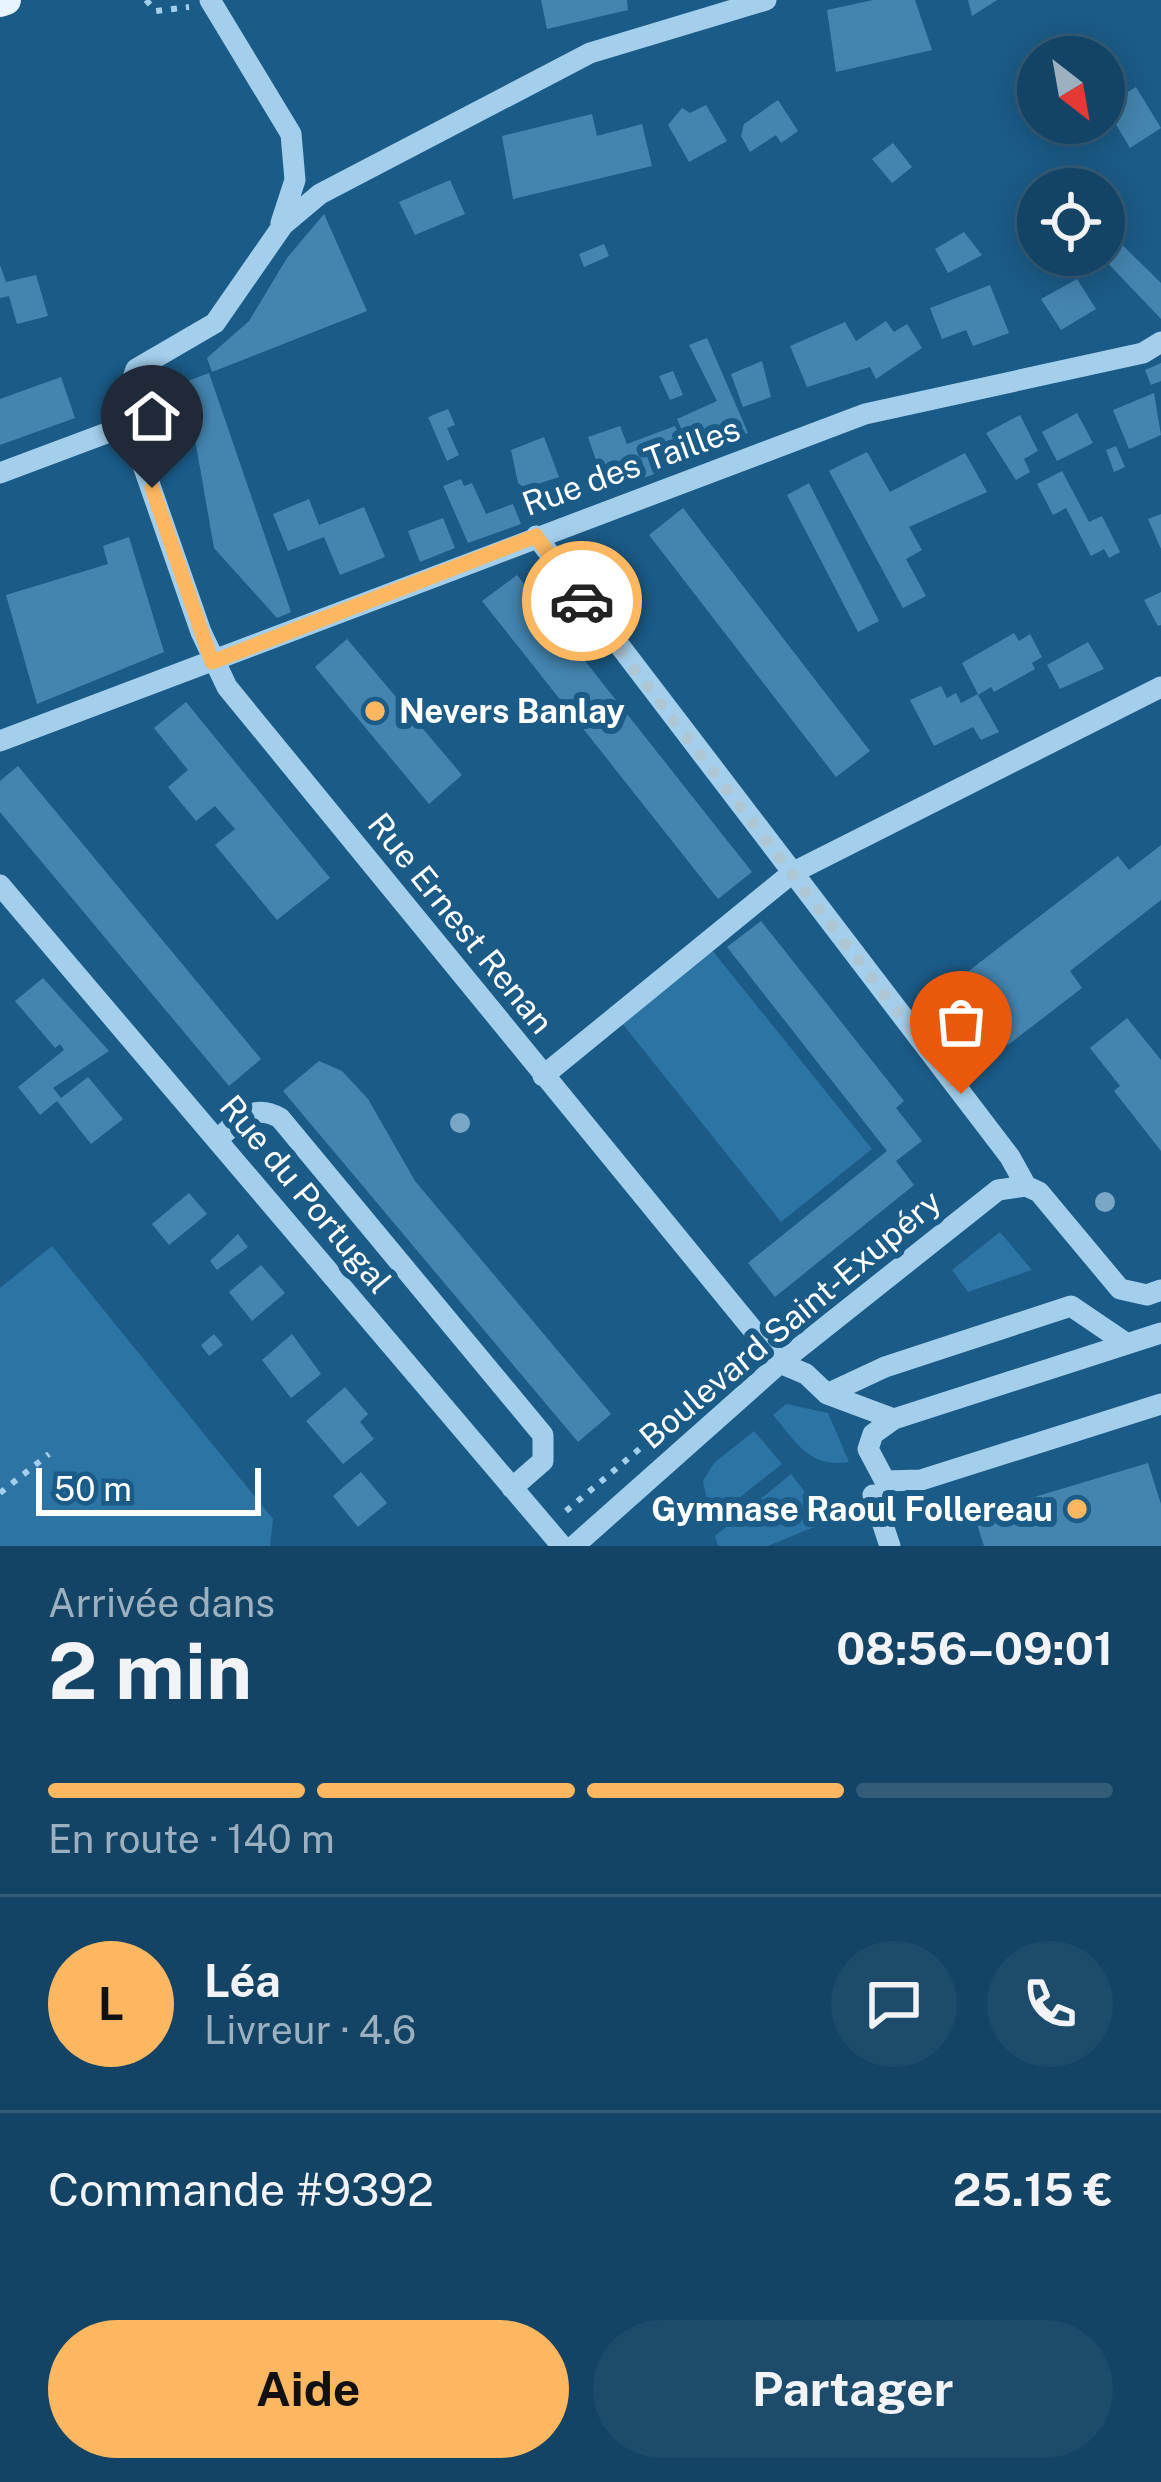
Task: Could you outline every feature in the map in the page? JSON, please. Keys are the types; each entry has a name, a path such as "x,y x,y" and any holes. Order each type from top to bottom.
{"street":[{"path":"275,235 320,194 539,75 649,31 766,0"},
{"path":"205,9 291,134 297,157 289,207 275,235"},
{"name":"Rue Ernest Renan","path":"275,235 215,323 136,369 125,393 128,425 212,662 226,687 780,1363 806,1374 827,1394 893,1420"},
{"name":"Rue des Tailles","path":"0,741 866,414 1143,353 1161,342"},
{"path":"0,473 128,425"},
{"path":"536,536 1010,1157 1026,1186 1039,1192 1120,1289 1148,1295 1161,1290"},
{"path":"543,1076 792,873 1161,687"},
{"name":"Rue du Portugal","path":"0,885 554,1537"},
{"path":"217,1140 255,1111 280,1118 543,1435 543,1461 512,1488"},
{"name":"Boulevard Saint-Exupéry","path":"574,1546 780,1363 998,1190 1026,1186"},
{"path":"827,1394 885,1366 1071,1306 1127,1344"},
{"path":"1161,1334 893,1420 873,1434 868,1448 876,1472 885,1481 921,1480 1161,1404"},
{"path":"873,1495 890,1546"}],"path":[{"path":"146,0 156,11 187,4 205,9"},
{"path":"699,1397 737,1358"},
{"path":"554,1537 682,1413"},
{"path":"0,1493 49,1454"}],"shaded area":[{"path":"712,950 872,1149 781,1222 621,1022"},
{"path":"1000,1232 1032,1270 968,1292 952,1270"},
{"path":"52,1246 273,1519 270,1546 0,1546 0,1288"},
{"path":"786,1404 828,1413 849,1462 824,1461 797,1444 773,1415"},
{"path":"754,1431 782,1464 711,1520 703,1481 714,1463"},
{"path":"791,1474 815,1505 819,1525 768,1546 718,1546 715,1536"}],"building":[{"path":"541,0 627,0 628,10 547,29"},
{"path":"873,0 915,0 932,50 836,72 827,10"},
{"path":"968,0 997,0 972,16"},
{"path":"1136,87 1161,128 1130,148 1125,140 1125,94"},
{"path":"778,100 798,131 781,143 776,135 750,152 741,136 744,124"},
{"path":"706,105 727,141 689,162 668,125 682,108 690,113"},
{"path":"592,114 597,136 642,124 652,166 513,199 502,136"},
{"path":"893,143 912,167 892,183 872,159"},
{"path":"450,180 465,214 415,235 399,202"},
{"path":"324,214 367,311 212,372 207,358 249,321 287,258"},
{"path":"964,232 982,255 948,273 935,249"},
{"path":"604,244 609,256 584,267 579,254"},
{"path":"1125,248 1161,283 1161,319 1120,276 1125,276"},
{"path":"0,265 6,282 36,275 48,316 17,324 9,296 0,298"},
{"path":"1077,279 1096,309 1061,330 1041,299"},
{"path":"990,285 1009,333 973,346 966,330 942,339 930,308"},
{"path":"886,321 894,332 907,324 922,348 876,379 870,367 807,387 790,346 845,322 856,341"},
{"path":"707,338 748,433 694,457 677,419 717,401 689,345"},
{"path":"762,361 771,397 743,407 731,374"},
{"path":"1161,363 1161,381 1151,385 1145,370"},
{"path":"673,371 683,395 670,400 659,376"},
{"path":"209,373 291,612 277,618 214,548 185,382"},
{"path":"61,377 75,418 0,445 0,399"},
{"path":"1154,393 1161,435 1129,449 1113,410"},
{"path":"448,409 455,425 447,428 459,455 447,461 428,417"},
{"path":"1077,413 1093,443 1057,461 1042,432"},
{"path":"1020,415 1038,451 1024,459 1030,472 1016,480 986,433"},
{"path":"620,426 627,444 675,426 689,460 639,480 631,458 599,469 588,437"},
{"path":"544,437 559,477 525,488 518,483 511,450"},
{"path":"1116,446 1125,467 1114,472 1106,450"},
{"path":"867,452 890,492 965,453 987,492 909,527 922,550 906,559 926,596 903,608 829,471"},
{"path":"1062,471 1089,522 1102,516 1120,552 1109,558 1104,549 1091,556 1066,508 1053,515 1037,484"},
{"path":"461,479 464,486 472,483 486,514 513,504 521,524 468,543 443,486"},
{"path":"809,483 879,621 858,632 787,495"},
{"path":"309,499 319,525 364,507 385,557 340,575 324,537 288,551 273,514"},
{"path":"683,508 870,751 836,777 649,535"},
{"path":"1161,514 1161,549 1148,519"},
{"path":"443,518 455,548 420,562 408,531"},
{"path":"129,537 164,652 37,704 6,595 108,564 103,546"},
{"path":"517,575 752,872 718,899 482,601"},
{"path":"1161,592 1161,625 1158,626 1144,600"},
{"path":"1014,633 1019,641 1030,634 1042,657 1032,663 1035,669 994,692 991,687 978,695 999,732 981,740 973,727 934,746 910,700 941,686 947,698 956,693 961,703 978,694 962,663"},
{"path":"347,639 462,775 429,804 315,667"},
{"path":"1088,642 1104,669 1060,689 1047,665"},
{"path":"186,702 330,878 277,920 215,845 235,829 215,806 196,821 168,787 188,770 154,728"},
{"path":"18,766 261,1059 229,1086 0,812 0,781"},
{"path":"1161,845 1161,900 1070,971 1082,988 1008,1045 957,980 1118,856 1129,870"},
{"path":"761,921 904,1101 896,1108 922,1141 896,1161 914,1185 775,1297 748,1263 887,1151 727,947"},
{"path":"43,978 109,1051 53,1088 61,1098 88,1077 123,1119 91,1144 57,1101 40,1115 18,1087 64,1050 60,1044 55,1048 15,1001"},
{"path":"1127,1018 1161,1060 1161,1151 1114,1091 1120,1086 1090,1048"},
{"path":"319,1061 342,1071 368,1099 415,1181 611,1414 578,1442 283,1091"},
{"path":"189,1193 207,1214 169,1245 152,1224"},
{"path":"238,1234 248,1247 217,1270 210,1261"},
{"path":"261,1265 285,1293 252,1321 229,1292"},
{"path":"214,1334 223,1345 209,1356 201,1345"},
{"path":"292,1334 321,1374 291,1398 262,1360"},
{"path":"345,1387 368,1414 360,1422 374,1439 343,1464 306,1421"},
{"name":"Gymnase Raoul Follereau","path":"1148,1463 1161,1504 1161,1546 984,1546 974,1515"},
{"path":"361,1472 387,1503 358,1527 333,1496"}],"way so far":[{"path":"582,601 961,1094"}],"place":[{"name":"Nevers Banlay","path":"375,711"},
{"name":"Gymnase Raoul Follereau","path":"1077,1509"}],"route":[{"path":"152,488 212,662 536,536 582,601"}]}
